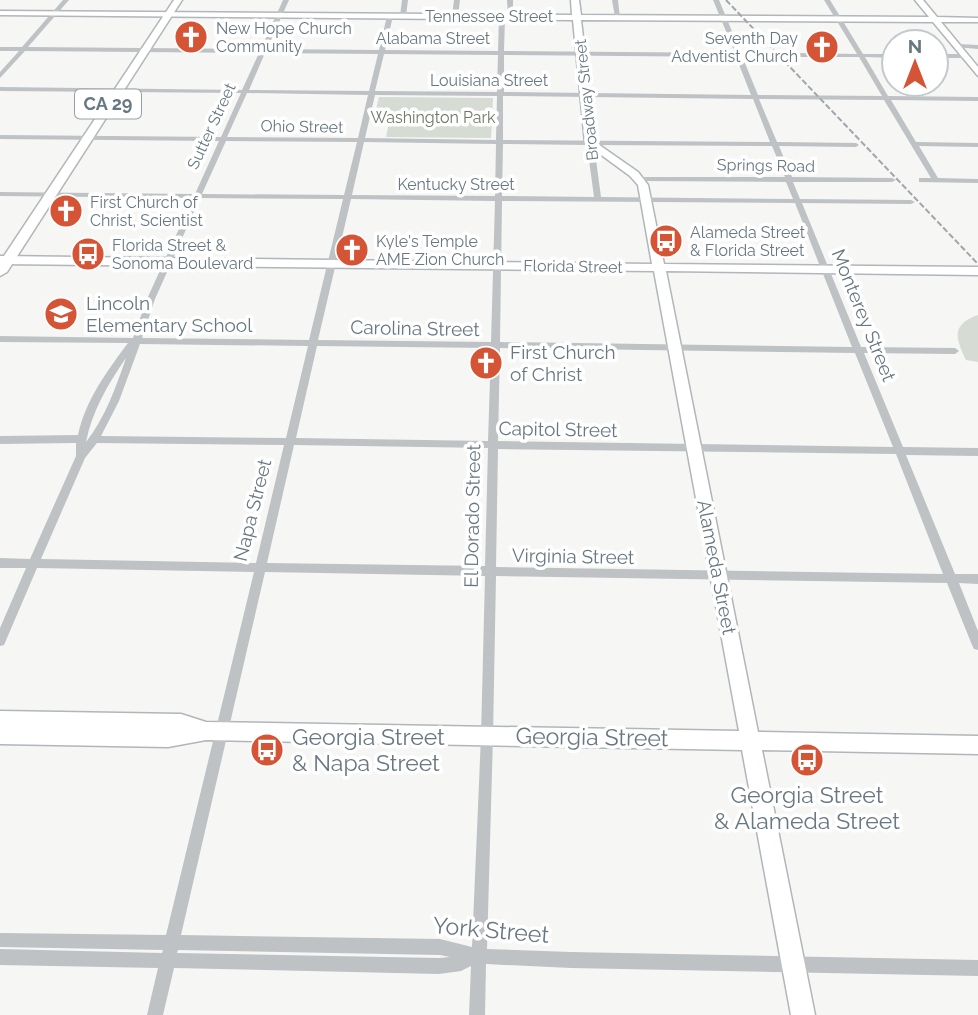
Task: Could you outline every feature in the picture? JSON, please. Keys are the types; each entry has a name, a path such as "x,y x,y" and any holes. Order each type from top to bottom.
{"main road":[{"name":"CA 29","path":"0,272 4,260 178,0"},
{"name":"Broadway Street","path":"575,0 590,143"},
{"path":"919,0 978,73"},
{"name":"Tennessee Street","path":"0,13 978,20"},
{"path":"590,143 640,179"},
{"name":"Alameda Street","path":"640,179 675,347 803,1015"},
{"name":"Florida Street","path":"4,260 978,271"},
{"name":"Georgia Street","path":"0,720 181,723 214,731"},
{"name":"Georgia Street","path":"0,735 168,738 214,731 978,744"}],"street":[{"path":"0,76 66,0"},
{"name":"Sutter Street","path":"0,641 82,456 96,439 120,390 134,343 168,262 286,0"},
{"path":"403,16 405,0"},
{"path":"455,16 457,0"},
{"name":"El Dorado Street","path":"477,1015 487,736 501,52 510,0"},
{"path":"615,0 618,17"},
{"name":"Monterey Street","path":"716,0 978,645"},
{"path":"827,0 880,88"},
{"name":"Napa Street","path":"155,1015 214,731 258,569 390,16"},
{"path":"957,47 978,47"},
{"name":"Alabama Street","path":"0,49 740,55"},
{"path":"791,55 880,55"},
{"path":"950,56 965,56"},
{"name":"Louisiana Street","path":"0,89 880,98"},
{"path":"886,98 936,180"},
{"name":"Louisiana Street","path":"886,98 978,99"},
{"name":"Ohio Street","path":"0,137 856,145"},
{"name":"Broadway Street","path":"590,143 598,199"},
{"path":"914,144 978,145"},
{"name":"Springs Road","path":"640,179 892,180"},
{"path":"922,180 978,181"},
{"name":"Kentucky Street","path":"0,194 911,202"},
{"name":"Carolina Street","path":"0,339 134,343 956,351"},
{"name":"Sutter Street","path":"82,456 81,439 102,390 116,363 134,343"},
{"path":"0,440 81,439"},
{"name":"Capitol Street","path":"96,439 978,452"},
{"name":"Virginia Street","path":"0,563 978,579"},
{"name":"York Street","path":"0,940 440,947 478,956 978,968"},
{"path":"0,957 439,966 461,963 478,956"}],"green space":[{"name":"Washington Park","path":"379,97 493,98 491,138 386,137 390,118 374,117"},
{"path":"978,315 978,362 966,360 958,333 963,323"}],"railway":[{"path":"726,0 978,264"}],"place":[{"name":"New Hope Church Community","path":"191,37"},
{"name":"Seventh Day Adventist Church","path":"822,47"},
{"name":"First Church of Christ, Scientist","path":"66,211"},
{"name":"Alameda Street & Florida Street","path":"666,241"},
{"name":"Kyle's Temple AME Zion Church","path":"352,250"},
{"name":"Florida Street & Sonoma Boulevard","path":"88,254"},
{"name":"Lincoln Elementary School","path":"61,314"},
{"name":"First Church of Christ","path":"486,363"},
{"name":"Georgia Street & Napa Street","path":"267,750"},
{"name":"Georgia Street & Alameda Street","path":"807,760"}]}
